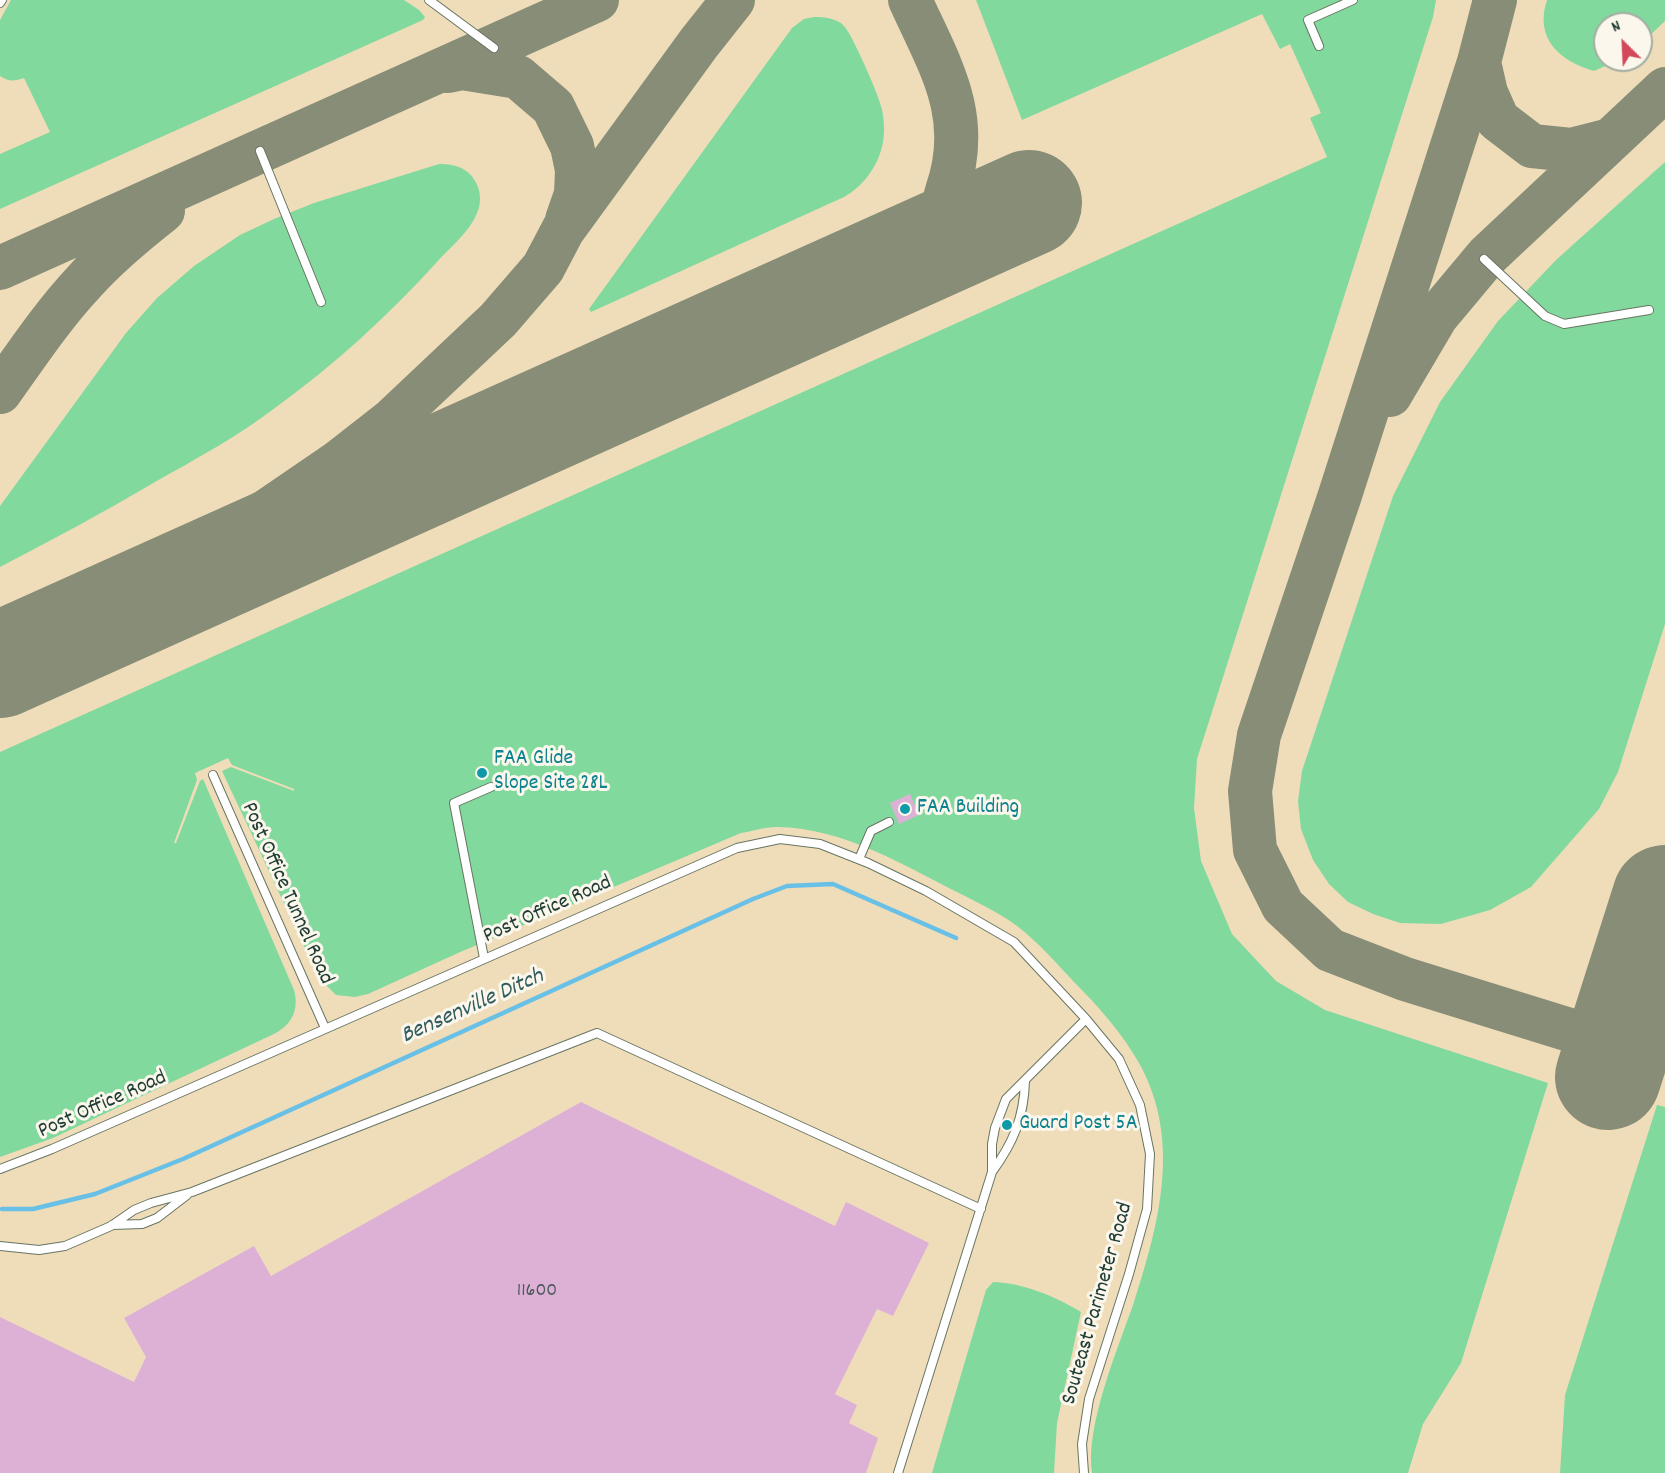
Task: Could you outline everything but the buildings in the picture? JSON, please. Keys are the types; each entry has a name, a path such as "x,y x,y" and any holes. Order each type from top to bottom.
{"lane":[{"path":"429,0 494,48"},
{"path":"1319,46 1308,20 1353,0"},
{"path":"260,151 321,302"},
{"path":"1484,259 1545,316 1564,324 1649,309"},
{"name":"Post Office Tunnel Road","path":"213,775 326,1028"},
{"path":"484,958 454,803 491,787"},
{"path":"859,859 871,831 889,822"},
{"name":"Post Office Road","path":"0,1169 52,1149 737,848 780,839 820,844 859,859 926,891 1014,942 1086,1019"},
{"path":"898,1473 992,1172 992,1144 995,1128 1006,1099 1086,1019"},
{"name":"Souteast Parimeter Road","path":"1084,1473 1082,1444 1089,1399 1147,1209 1150,1154 1140,1105 1119,1059 1086,1019"},
{"path":"0,1246 50,1250 65,1246 111,1226 134,1210 151,1203 192,1192 597,1033 981,1209"},
{"path":"992,1172 1009,1149 1024,1103 1025,1081"},
{"path":"111,1226 142,1224 154,1219 192,1192"}],"green space":[{"path":"11,0 404,0 425,17 423,20 0,209 0,154 50,132 24,78 12,80 0,76 0,20"},
{"path":"976,0 1436,0 1433,17 1197,759 1194,808 1201,861 1232,934 1276,981 1325,1010 1548,1083 1461,1363 1423,1424 1408,1473 1092,1473 1093,1433 1098,1410 1134,1302 1158,1212 1163,1152 1160,1122 1152,1092 1139,1063 1109,1020 1052,958 1022,930 989,908 896,861 850,841 826,834 777,827 741,833 458,953 368,994 355,997 336,995 319,978 222,771 231,767 294,791 294,789 232,765 228,758 195,773 197,780 174,843 176,843 200,781 203,779 294,990 296,1003 293,1015 287,1025 276,1033 53,1138 0,1157 0,752 1327,157 1310,118 1321,113 1290,44 1280,49 1262,14 1022,120"},
{"path":"1547,0 1665,0 1665,21 1653,32 1653,12 1593,12 1593,71 1570,61 1553,46 1547,37 1544,14"},
{"path":"814,17 834,20 841,23 848,31 879,99 884,138 878,159 870,174 844,197 591,312 589,309 792,28 804,19"},
{"path":"1665,162 1665,624 1618,772 1599,809 1531,887 1490,910 1441,924 1400,923 1373,914 1348,902 1329,884 1313,860 1301,829 1298,801 1302,771 1393,496 1440,402 1498,321 1556,260"},
{"path":"439,164 463,169 471,176 478,187 479,209 468,229 380,321 297,392 232,438 0,567 0,506 126,333 157,298 194,266 240,235 314,203"},
{"path":"1657,1105 1665,1107 1665,1473 1560,1473 1565,1395"},
{"path":"993,1282 1038,1291 1081,1312 1057,1423 1054,1473 932,1473 986,1290"}],"waterway":[{"name":"Bensenville Ditch","path":"2,1209 33,1209 95,1194 183,1159 753,899 787,886 833,884 956,938"}],"taxiway":[{"path":"0,268 597,0"},
{"path":"59,638 223,541 337,463 392,420 498,320 543,268 563,230 733,0"},
{"path":"900,262 929,232 939,218 954,164 956,139 955,115 950,92 910,0"},
{"path":"1495,0 1479,62 1339,498 1259,735 1250,791 1255,850 1283,906 1330,950 1405,979 1618,1045"},
{"path":"1479,62 1486,93 1498,120 1532,146 1571,150 1610,140"},
{"path":"448,71 462,68 518,77 553,107 572,146 577,170 576,194 567,220"},
{"path":"1390,395 1436,317 1487,256 1665,89"},
{"path":"0,392 40,335 93,272 112,253 163,211"}],"runway":[{"path":"0,665 1029,203"},
{"path":"1608,1077 1665,898"}],"place":[{"name":"FAA Glide Slope Site 28L","path":"482,773"},
{"name":"FAA Building","path":"905,809"},
{"name":"Guard Post 5A","path":"1007,1125"}]}
